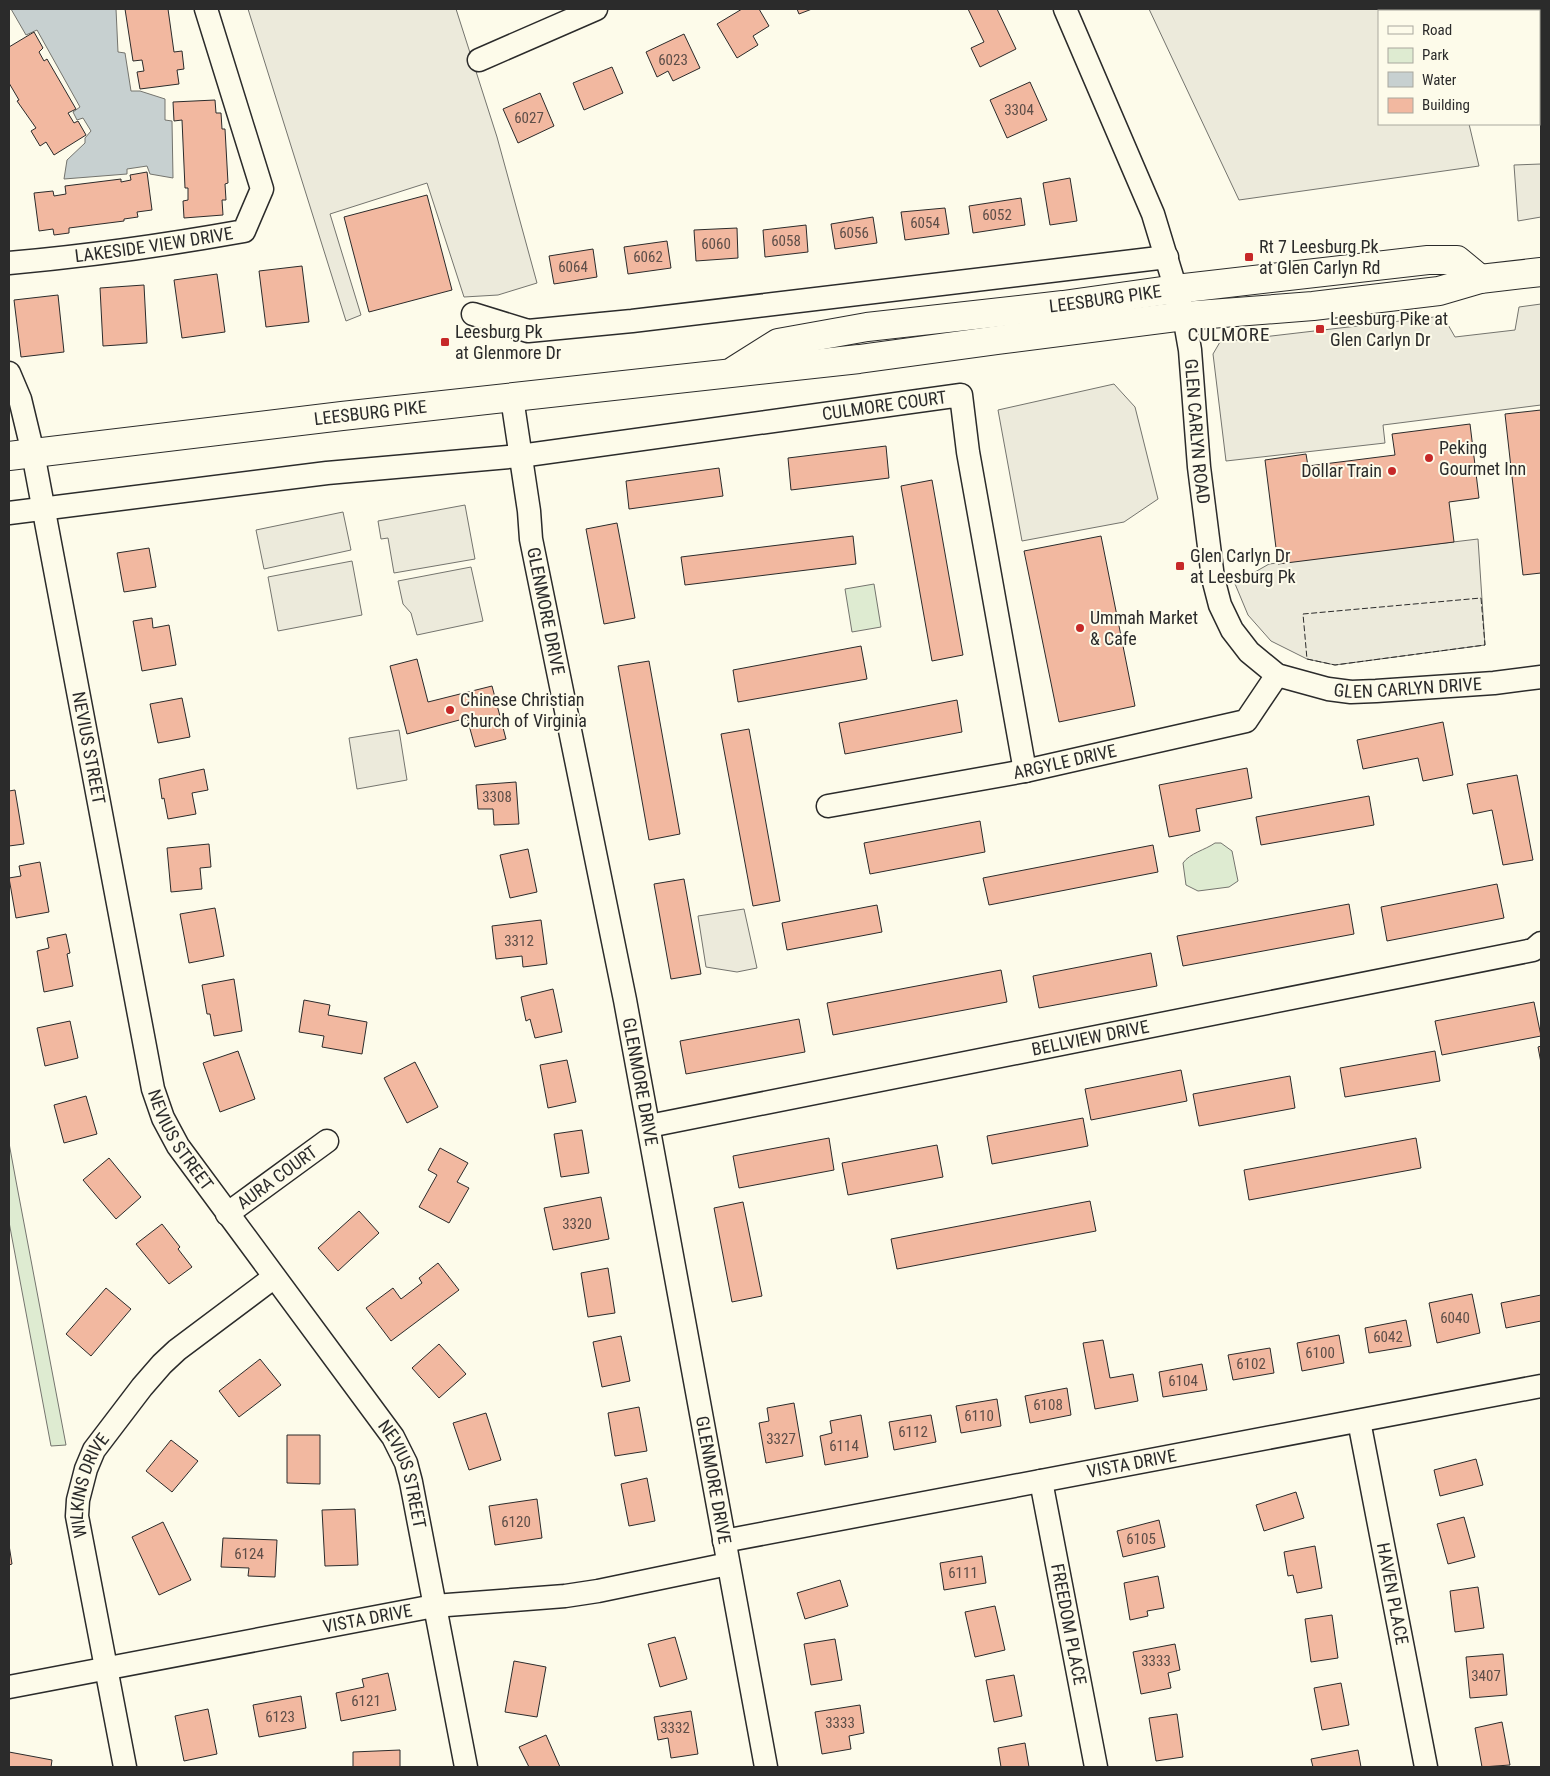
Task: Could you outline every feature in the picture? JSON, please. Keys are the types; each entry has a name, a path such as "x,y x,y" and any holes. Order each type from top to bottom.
{"main road":[{"name":"LEESBURG PIKE","path":"732,372 778,343 867,327 1428,260 1457,260 1480,279"},
{"name":"LEESBURG PIKE","path":"21,455 332,417 859,359 1184,316 1313,306 1440,291 1480,279 1541,272"}],"street":[{"name":"LAKESIDE VIEW DRIVE","path":"9,263 75,257 189,241 244,231 262,189 206,9"},
{"path":"479,60 596,9"},
{"name":"GLEN CARLYN ROAD","path":"1065,9 1153,214 1184,316 1190,350 1199,467 1213,578 1220,605 1232,630 1249,652 1277,675"},
{"path":"473,314 528,331 641,320 1167,257"},
{"path":"9,373 20,399 21,455"},
{"name":"CULMORE COURT","path":"520,456 961,395 968,452 1024,771"},
{"name":"GLENMORE DRIVE","path":"512,398 529,511 531,539 625,1000 766,1767"},
{"name":"NEVIUS STREET","path":"21,455 43,509 153,1089 163,1118 178,1146 393,1437 406,1463 466,1767"},
{"path":"9,513 327,473 520,456"},
{"name":"GLEN CARLYN DRIVE","path":"1277,675 1328,689 1351,692 1376,692 1494,683 1541,677"},
{"name":"ARGYLE DRIVE","path":"828,806 1024,771 1246,721 1277,675"},
{"name":"BELLVIEW DRIVE","path":"649,1126 1538,950"},
{"name":"AURA COURT","path":"228,1214 327,1141"},
{"name":"WILKINS DRIVE","path":"124,1767 77,1516 78,1500 86,1469 94,1450 103,1437 162,1364 274,1278"},
{"name":"VISTA DRIVE","path":"724,1541 1541,1386"},
{"name":"HAVEN PLACE","path":"1359,1421 1426,1767"},
{"name":"FREEDOM PLACE","path":"1041,1481 1096,1767"},
{"name":"VISTA DRIVE","path":"9,1687 434,1606 573,1595 728,1564"}],"green space":[{"path":"1525,9 1526,10 1459,10"},
{"path":"874,584 881,627 852,632 845,589"},
{"path":"1215,843 1221,843 1232,851 1238,881 1229,887 1198,891 1186,885 1183,863 1194,854"},
{"path":"9,1143 66,1445 51,1446 9,1222"}],"shaded area":[{"path":"248,9 456,9 497,137 537,283 498,295 464,297 427,183 330,214 361,315 346,321"},
{"path":"1149,9 1454,9 1378,10 1378,125 1469,125 1479,166 1239,200"},
{"path":"1541,164 1541,217 1518,221 1514,165"},
{"path":"1541,304 1541,405 1383,425 1385,443 1226,461 1213,354 1220,342 1443,316 1455,337 1515,330 1519,307"},
{"path":"1114,384 1135,407 1158,499 1124,522 1022,541 998,410"},
{"path":"465,505 475,559 394,573 388,538 381,539 378,521"},
{"path":"343,512 351,550 264,569 256,530"},
{"path":"1478,539 1485,645 1335,665 1307,659 1271,641 1248,615 1233,579 1248,576 1269,564"},
{"path":"352,561 362,615 278,631 268,577"},
{"path":"471,567 483,621 417,635 411,613 403,604 398,581"},
{"path":"399,730 407,780 357,789 349,738"},
{"path":"744,909 757,968 737,972 706,967 698,916"}],"water":[{"path":"11,9 116,9 118,52 125,53 131,91 140,91 165,99 165,120 172,121 173,178 150,174 147,166 127,169 127,174 64,179 67,160 85,143 85,138 91,131 83,118 77,120 73,112 80,107 37,30 26,35"}],"building":[{"path":"125,9 168,9 174,52 182,51 184,69 177,70 179,84 140,89 137,72 144,71 142,60 133,61"},
{"path":"742,9 759,9 769,26 753,36 758,45 737,58 717,24"},
{"path":"797,9 812,9 799,14"},
{"path":"968,9 997,9 1016,49 980,67 971,48 984,42"},
{"path":"34,32 43,48 39,52 44,61 47,59 76,109 68,113 74,123 78,121 86,135 54,155 46,142 40,146 31,131 36,128 17,101 19,100 9,83 9,47"},
{"path":"684,34 700,68 673,81 668,71 657,77 646,52"},
{"path":"612,67 623,93 584,110 573,83"},
{"path":"1030,82 1047,120 1007,138 990,100"},
{"path":"540,93 554,126 518,143 503,109"},
{"path":"215,100 216,113 221,113 222,129 225,129 228,183 225,184 226,200 222,200 223,215 184,218 183,201 188,200 188,188 185,188 182,120 174,121 173,102"},
{"path":"147,172 152,210 137,212 138,217 124,219 124,221 69,228 69,233 54,235 53,229 39,231 34,193 53,191 54,196 66,194 65,186 121,179 121,182 131,180 130,175"},
{"path":"1070,178 1077,221 1050,225 1043,183"},
{"path":"427,195 452,290 369,312 344,217"},
{"path":"1021,198 1025,225 973,233 969,206"},
{"path":"945,208 949,234 905,240 901,212"},
{"path":"873,217 877,243 835,249 831,224"},
{"path":"806,225 808,252 765,257 763,230"},
{"path":"737,228 738,258 696,261 694,230"},
{"path":"667,241 671,268 628,274 624,247"},
{"path":"593,249 597,277 554,284 549,256"},
{"path":"302,266 309,322 266,327 259,271"},
{"path":"217,274 225,332 182,338 174,280"},
{"path":"144,285 147,343 103,346 100,288"},
{"path":"58,295 64,352 21,357 14,300"},
{"path":"1541,410 1541,573 1523,575 1505,414"},
{"path":"1470,424 1479,498 1449,502 1454,542 1278,564 1265,460 1306,454 1308,466 1395,455 1392,434"},
{"path":"886,446 889,478 791,490 788,458"},
{"path":"719,468 723,496 629,509 626,481"},
{"path":"932,480 963,655 932,661 901,486"},
{"path":"617,523 635,618 604,624 586,529"},
{"path":"853,536 856,564 685,585 681,557"},
{"name":"Ummah Market & Cafe","path":"1101,536 1135,706 1059,722 1024,551"},
{"path":"149,548 156,587 124,592 117,553"},
{"path":"152,618 153,628 169,625 176,665 142,671 133,621"},
{"path":"861,646 867,679 738,702 733,670"},
{"name":"Chinese Christian Church of Virginia","path":"417,659 428,702 492,686 506,739 475,747 467,718 407,734 390,666"},
{"path":"649,661 680,834 649,840 618,666"},
{"path":"182,698 190,737 158,743 150,704"},
{"path":"957,700 962,732 845,754 839,723"},
{"path":"1443,722 1453,775 1423,781 1418,758 1363,769 1357,740"},
{"path":"749,729 780,901 753,906 721,734"},
{"path":"1247,768 1252,798 1196,809 1200,831 1169,837 1159,785"},
{"path":"204,769 208,790 192,793 196,814 168,819 159,779"},
{"path":"1517,775 1533,860 1503,865 1492,810 1473,814 1467,784"},
{"path":"516,782 519,824 494,825 493,809 478,809 476,785"},
{"path":"15,790 24,844 9,846 9,791"},
{"path":"1369,796 1374,825 1261,845 1256,817"},
{"path":"980,821 985,852 870,874 864,843"},
{"path":"209,844 211,867 200,868 202,889 171,892 167,848"},
{"path":"1153,845 1158,872 989,905 983,878"},
{"path":"528,849 537,892 510,898 500,855"},
{"path":"40,862 49,912 16,918 9,878 21,876 19,866"},
{"path":"684,879 701,974 671,979 654,884"},
{"path":"1497,884 1504,918 1387,941 1381,907"},
{"path":"1349,904 1354,934 1183,966 1177,936"},
{"path":"877,905 882,932 787,950 782,923"},
{"path":"215,908 224,956 189,963 180,914"},
{"path":"541,920 547,964 523,967 522,956 496,959 492,926"},
{"path":"66,934 70,953 67,954 73,986 44,992 37,951 49,948 47,938"},
{"path":"1151,953 1157,986 1039,1008 1033,976"},
{"path":"1001,970 1007,1002 833,1035 827,1003"},
{"path":"234,979 242,1031 214,1036 210,1014 207,1014 202,985"},
{"path":"553,989 562,1032 535,1038 530,1019 526,1021 521,997"},
{"path":"304,1000 330,1005 328,1015 367,1022 362,1054 322,1047 324,1036 299,1032"},
{"path":"1534,1002 1541,1036 1442,1055 1435,1021"},
{"path":"799,1019 805,1052 686,1074 680,1041"},
{"path":"70,1021 78,1058 45,1066 37,1028"},
{"path":"1541,1046 1541,1063 1538,1047"},
{"path":"238,1051 255,1099 220,1112 203,1063"},
{"path":"1435,1051 1440,1081 1345,1097 1340,1068"},
{"path":"567,1060 576,1102 548,1108 540,1065"},
{"path":"415,1062 438,1107 407,1123 384,1078"},
{"path":"1181,1070 1187,1101 1091,1120 1085,1089"},
{"path":"1290,1076 1295,1108 1199,1126 1193,1094"},
{"path":"86,1096 97,1134 64,1143 54,1105"},
{"path":"1083,1118 1088,1146 992,1164 987,1136"},
{"path":"582,1130 589,1173 561,1177 554,1134"},
{"path":"829,1138 834,1170 739,1188 733,1156"},
{"path":"1416,1138 1421,1168 1249,1200 1244,1170"},
{"path":"937,1145 943,1177 848,1195 842,1163"},
{"path":"440,1148 468,1163 457,1182 469,1188 449,1223 419,1207 437,1175 428,1170"},
{"path":"109,1158 141,1197 116,1219 83,1180"},
{"path":"601,1197 609,1239 553,1250 544,1208"},
{"path":"1090,1201 1096,1231 897,1269 891,1239"},
{"path":"743,1202 762,1296 732,1302 714,1208"},
{"path":"359,1211 379,1233 338,1271 318,1248"},
{"path":"162,1224 180,1247 178,1249 192,1267 169,1284 136,1244"},
{"path":"438,1263 459,1290 391,1341 366,1308 393,1288 401,1299 422,1283 419,1278"},
{"path":"608,1268 615,1313 588,1317 581,1273"},
{"path":"106,1288 131,1309 91,1356 66,1334"},
{"path":"1472,1294 1480,1333 1437,1343 1429,1303"},
{"path":"1541,1295 1541,1321 1506,1328 1501,1303"},
{"path":"1406,1320 1411,1346 1369,1353 1365,1328"},
{"path":"1339,1335 1344,1363 1302,1371 1297,1343"},
{"path":"621,1336 630,1381 602,1387 593,1342"},
{"path":"1103,1340 1110,1378 1133,1374 1138,1401 1095,1409 1083,1343"},
{"path":"439,1344 466,1374 439,1398 412,1368"},
{"path":"1270,1348 1274,1373 1233,1380 1228,1355"},
{"path":"260,1359 281,1385 239,1417 219,1391"},
{"path":"1202,1364 1207,1390 1163,1397 1159,1372"},
{"path":"1067,1388 1071,1415 1030,1423 1025,1396"},
{"path":"997,1399 1001,1426 961,1433 956,1406"},
{"path":"794,1403 803,1456 766,1463 759,1423 769,1421 767,1408"},
{"path":"639,1407 647,1451 615,1456 608,1413"},
{"path":"486,1413 501,1460 469,1470 453,1423"},
{"path":"861,1415 868,1457 825,1465 820,1436 832,1433 830,1421"},
{"path":"931,1415 936,1442 894,1450 889,1422"},
{"path":"287,1435 320,1435 320,1484 287,1483"},
{"path":"171,1440 198,1461 172,1492 146,1471"},
{"path":"1476,1459 1483,1485 1440,1496 1434,1470"},
{"path":"647,1478 655,1521 629,1526 621,1484"},
{"path":"1296,1492 1304,1518 1264,1531 1256,1505"},
{"path":"537,1499 542,1538 495,1545 489,1506"},
{"path":"355,1509 358,1565 325,1566 322,1510"},
{"path":"1464,1517 1475,1557 1448,1564 1437,1524"},
{"path":"1159,1520 1165,1547 1123,1557 1117,1531"},
{"path":"163,1522 191,1580 159,1595 132,1537"},
{"path":"223,1538 277,1540 275,1577 248,1576 249,1568 221,1567"},
{"path":"9,1545 12,1564 9,1565"},
{"path":"1315,1546 1322,1588 1297,1593 1293,1575 1288,1576 1284,1552"},
{"path":"982,1556 986,1583 944,1590 940,1563"},
{"path":"1158,1576 1164,1608 1147,1611 1148,1616 1130,1620 1124,1583"},
{"path":"840,1580 848,1606 805,1619 797,1593"},
{"path":"1478,1587 1484,1628 1455,1632 1450,1591"},
{"path":"995,1606 1005,1650 975,1657 965,1612"},
{"path":"1332,1615 1338,1658 1311,1662 1305,1619"},
{"path":"675,1637 687,1679 660,1687 648,1644"},
{"path":"835,1639 842,1680 811,1685 804,1644"},
{"path":"1175,1644 1180,1670 1168,1673 1171,1688 1141,1694 1133,1652"},
{"path":"1503,1654 1507,1695 1470,1698 1466,1657"},
{"path":"514,1661 546,1667 537,1717 505,1712"},
{"path":"388,1673 396,1710 341,1721 336,1693 364,1687 362,1679"},
{"path":"1014,1675 1022,1716 994,1722 986,1680"},
{"path":"1341,1683 1349,1725 1322,1730 1314,1688"},
{"path":"301,1696 306,1728 259,1737 253,1705"},
{"path":"860,1705 864,1733 849,1736 851,1749 822,1754 815,1712"},
{"path":"208,1709 217,1754 184,1761 175,1716"},
{"path":"691,1711 698,1754 671,1758 668,1738 658,1740 654,1717"},
{"path":"1177,1714 1183,1757 1156,1761 1149,1718"},
{"path":"1502,1722 1510,1765 1482,1767 1475,1728"},
{"path":"546,1735 560,1767 529,1767 519,1747"},
{"path":"1025,1743 1029,1767 1001,1767 998,1748"},
{"path":"400,1750 400,1767 353,1767 353,1752"},
{"path":"1358,1750 1361,1767 1313,1767 1311,1759"},
{"path":"9,1752 52,1760 51,1767 9,1767"}],"fence":[{"path":"1481,598 1485,645 1335,665 1307,659 1303,614 1481,598"}],"place":[{"name":"Rt 7 Leesburg Pk at Glen Carlyn Rd","path":"1249,257"},
{"name":"Leesburg Pike at Glen Carlyn Dr","path":"1320,329"},
{"name":"Leesburg Pk at Glenmore Dr","path":"445,342"},
{"name":"Peking Gourmet Inn","path":"1429,458"},
{"name":"Dollar Train","path":"1392,471"},
{"name":"Glen Carlyn Dr at Leesburg Pk","path":"1180,566"},
{"name":"Ummah Market & Cafe","path":"1080,628"},
{"name":"Chinese Christian Church of Virginia","path":"450,710"}],"district":[{"name":"CULMORE","path":"1229,334"}]}
